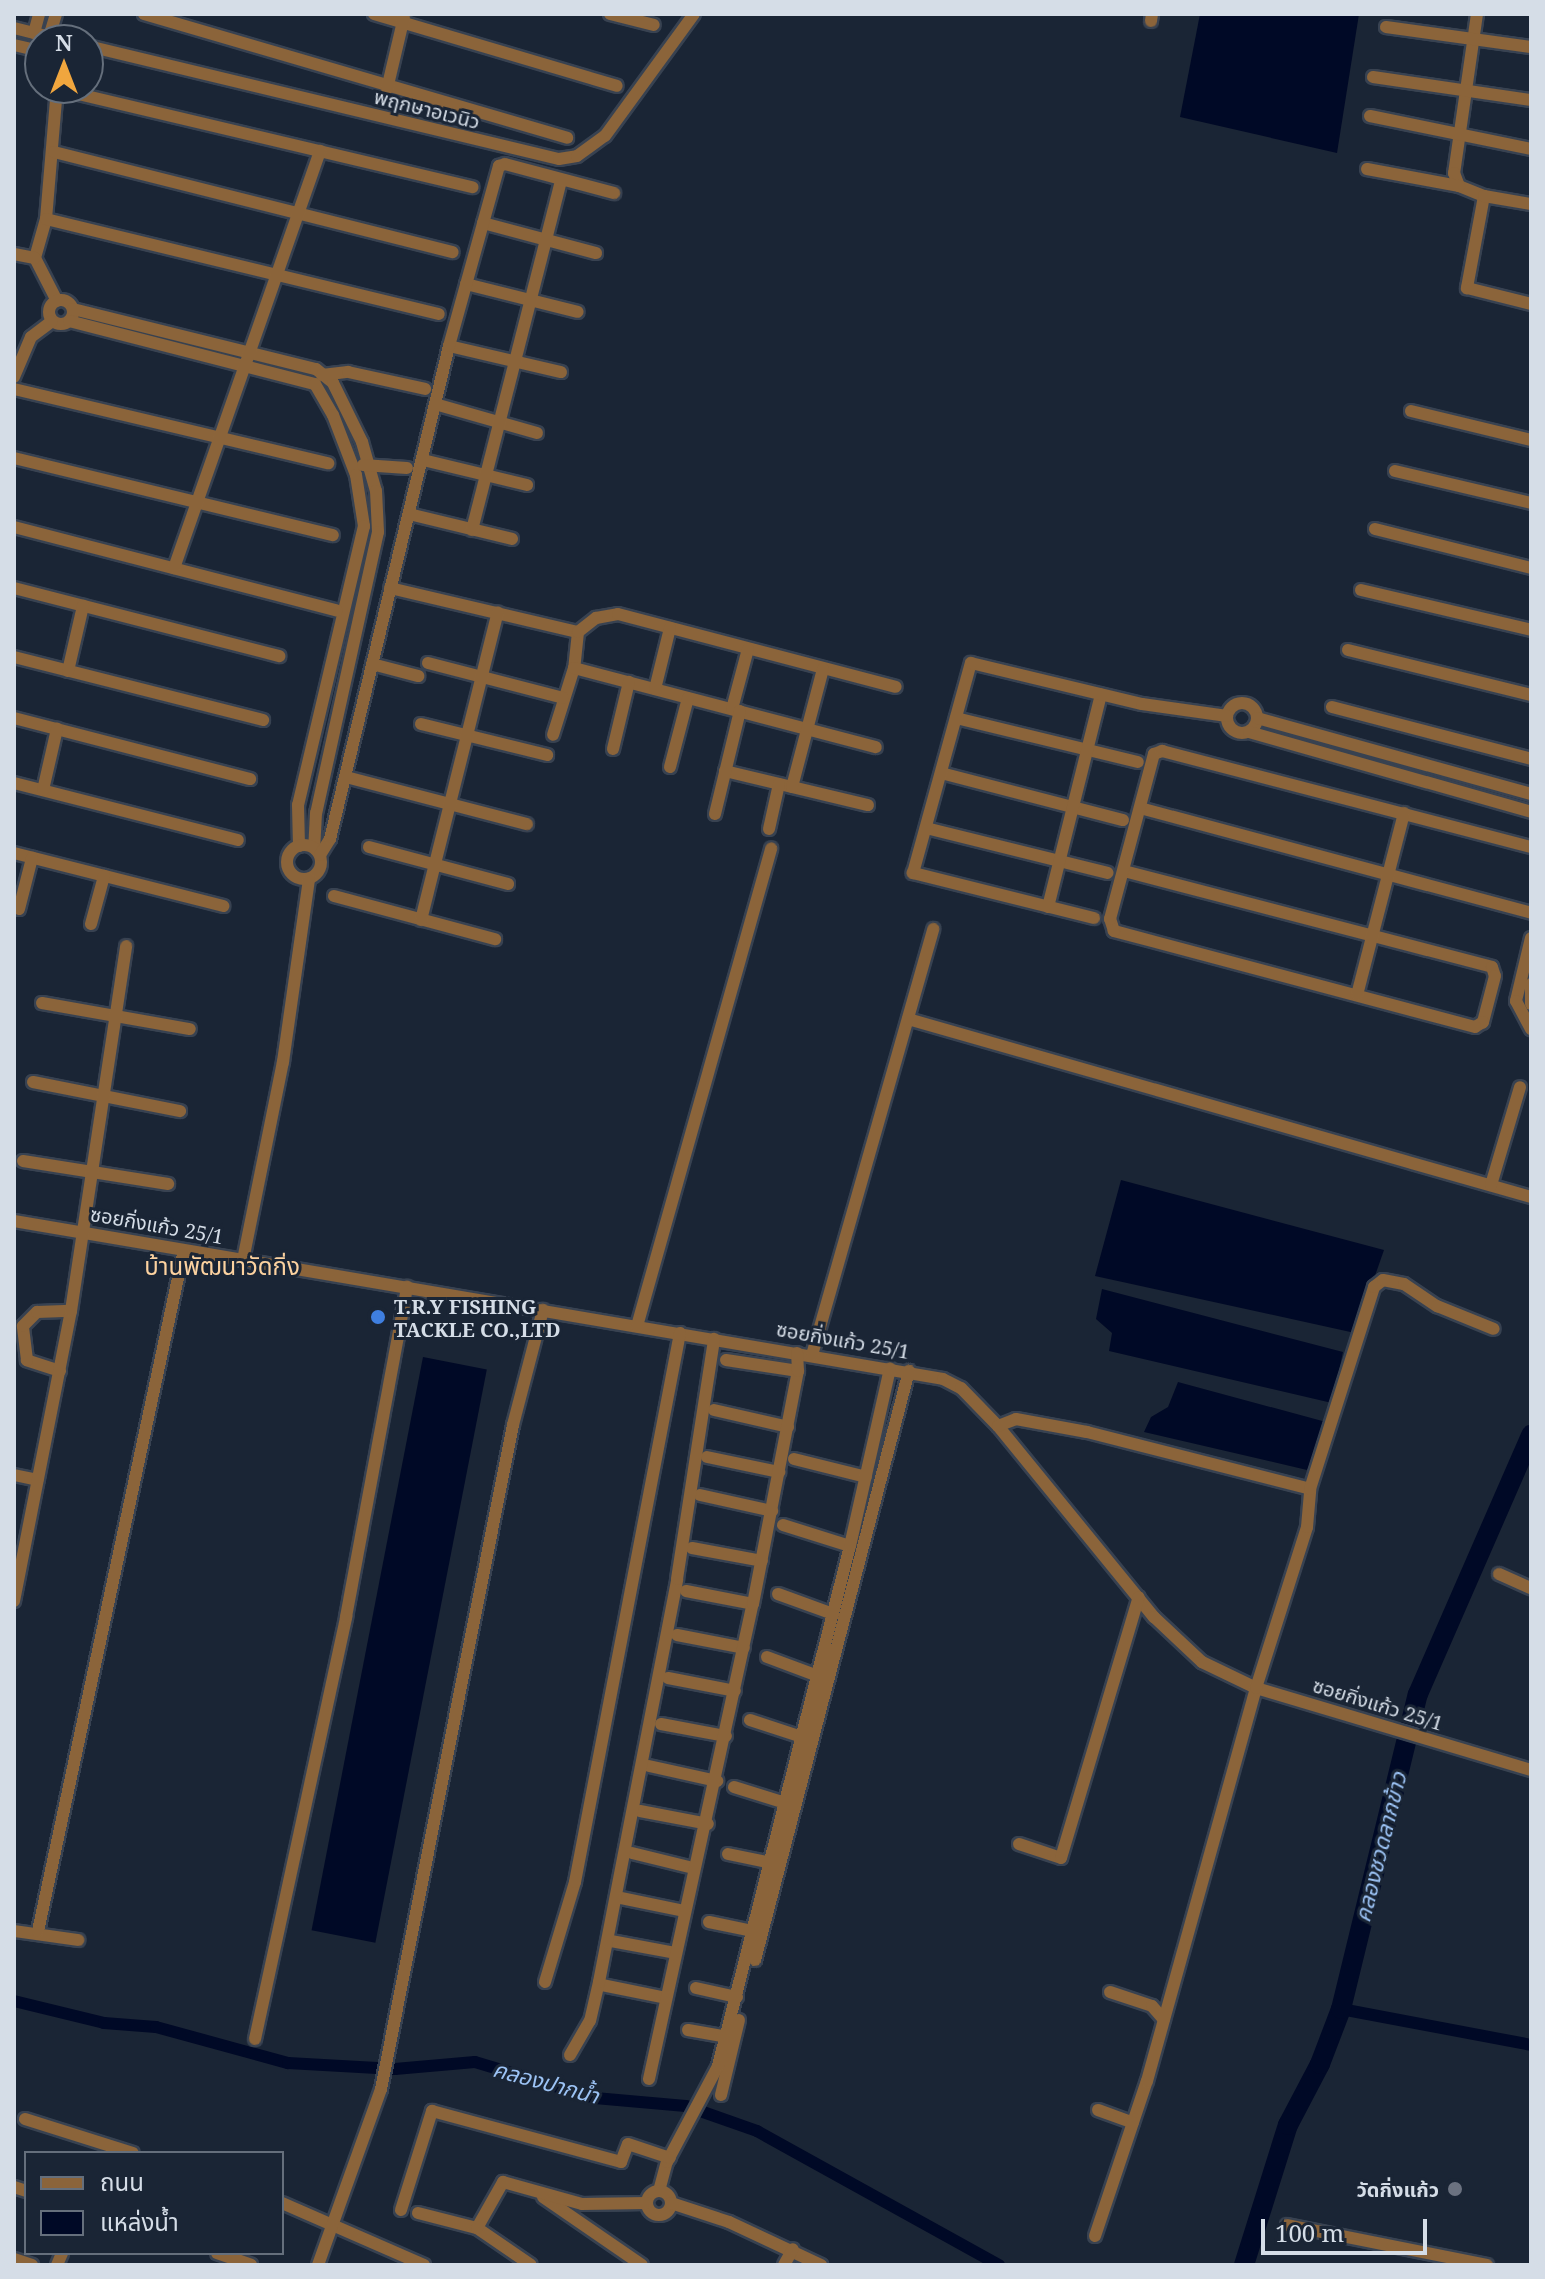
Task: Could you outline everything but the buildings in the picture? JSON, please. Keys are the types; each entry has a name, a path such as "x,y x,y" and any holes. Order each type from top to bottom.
{"street":[{"path":"144,14 387,89 567,138"},
{"path":"374,14 403,18 617,86"},
{"path":"610,14 654,25"},
{"name":"พฤกษาอเวนิว","path":"104,50 559,159 577,156 605,136 694,14"},
{"path":"1459,186 1454,173 1477,14"},
{"path":"387,89 403,18"},
{"path":"1386,27 1531,47"},
{"path":"1373,77 1531,100"},
{"path":"104,99 473,187"},
{"path":"56,104 46,219 35,258 57,301"},
{"path":"1370,116 1531,149"},
{"path":"174,568 320,151"},
{"path":"54,152 453,252"},
{"path":"317,851 330,839 449,346 499,166 505,164 614,193"},
{"path":"1367,169 1459,186 1484,196 1531,204"},
{"path":"472,530 561,180"},
{"path":"1484,196 1467,288 1531,304"},
{"path":"46,219 439,314"},
{"path":"483,223 596,253"},
{"path":"14,254 35,258"},
{"path":"466,284 578,312"},
{"path":"52,321 49,308 57,301 68,302 71,315"},
{"path":"71,315 244,367 319,378 348,372 425,389"},
{"path":"14,377 17,353 31,337 52,321 71,315 250,350 319,378 370,464 378,532 323,780 317,851 320,869 309,879 283,1062 243,1260"},
{"path":"449,346 561,372"},
{"path":"299,846 298,805 364,526 354,466 319,378"},
{"path":"14,389 328,463"},
{"path":"435,404 537,433"},
{"path":"1411,411 1531,440"},
{"path":"14,458 333,535"},
{"path":"423,460 527,485"},
{"path":"354,466 370,464 407,468"},
{"path":"1395,471 1531,503"},
{"path":"409,514 512,539"},
{"path":"14,527 336,610"},
{"path":"1375,529 1531,568"},
{"path":"14,588 279,656"},
{"path":"390,588 578,632 608,615 670,628 896,687"},
{"path":"1361,590 1531,630"},
{"path":"68,671 83,606"},
{"path":"421,920 498,612"},
{"path":"342,627 357,631"},
{"path":"655,689 670,628"},
{"path":"553,735 574,668 578,632"},
{"path":"715,814 748,649"},
{"path":"1348,650 1531,695"},
{"path":"14,657 263,720"},
{"path":"428,663 563,698"},
{"path":"1094,918 913,873 971,663 1101,694 1227,716"},
{"path":"372,664 418,676"},
{"path":"574,668 876,747"},
{"path":"769,829 807,728 823,669"},
{"path":"613,749 629,682"},
{"path":"1048,907 1101,694"},
{"path":"670,767 688,698"},
{"path":"1227,716 1241,703 1253,707 1257,718 1249,732"},
{"path":"1332,707 1531,759"},
{"path":"1227,716 1233,731 1249,732 1531,812"},
{"path":"14,718 250,779"},
{"path":"956,718 1138,762"},
{"path":"1257,718 1531,794"},
{"path":"421,724 547,755"},
{"path":"43,790 57,729"},
{"path":"1124,871 1492,967 1495,976 1483,1022 1475,1027 1114,931 1110,919 1154,754 1162,751 1531,847"},
{"path":"1414,778 1419,763"},
{"path":"725,771 868,805"},
{"path":"941,773 1123,820"},
{"path":"305,775 323,780"},
{"path":"346,777 527,824"},
{"path":"14,783 238,840"},
{"path":"1140,808 1531,913"},
{"path":"1357,995 1404,813"},
{"path":"926,828 1108,873"},
{"path":"299,846 317,851"},
{"path":"299,846 288,855 288,867 295,877 309,879"},
{"path":"369,847 508,884"},
{"path":"637,1326 771,848"},
{"path":"14,853 223,906"},
{"path":"19,909 32,858"},
{"path":"91,924 104,876"},
{"path":"334,896 495,939"},
{"path":"812,1355 933,929"},
{"path":"1531,938 1516,1001 1531,1029"},
{"path":"14,1601 60,1371 95,1172 126,946"},
{"path":"1531,984 1531,1004"},
{"path":"42,1003 190,1029"},
{"path":"908,1019 1531,1197"},
{"path":"33,1082 180,1111"},
{"path":"1491,1185 1520,1087"},
{"path":"23,1161 168,1184"},
{"name":"ซอยกิ่งแก้ว 25/1","path":"14,1221 909,1371 961,1388 998,1426 1139,1597 1202,1662 1256,1688 1531,1770"},
{"path":"38,1931 184,1250"},
{"path":"1095,2236 1164,2020 1256,1688 1307,1527 1310,1489 1376,1284 1383,1280 1404,1284 1437,1306 1494,1329"},
{"path":"255,2039 346,1617 407,1287"},
{"path":"318,2265 366,2132 401,2001 469,1637 518,1403 543,1310"},
{"path":"60,1371 27,1360 23,1326 37,1312 71,1311"},
{"path":"545,1982 575,1882 680,1333"},
{"path":"570,2055 590,2021 599,1982 677,1579 714,1339"},
{"path":"649,2079 693,1868 708,1824 762,1561 798,1371 797,1353"},
{"path":"726,1360 798,1371"},
{"path":"647,2203 659,2191 669,2160 718,2066 818,1676 890,1368"},
{"path":"721,2095 909,1371"},
{"path":"714,1410 788,1427"},
{"path":"998,1426 1016,1419 1087,1432 1310,1489"},
{"path":"707,1457 779,1472"},
{"path":"794,1459 866,1477"},
{"path":"14,1475 37,1480"},
{"path":"700,1495 772,1511"},
{"path":"783,1525 850,1546"},
{"path":"692,1548 762,1561"},
{"path":"1499,1574 1531,1588"},
{"path":"686,1591 753,1604"},
{"path":"778,1594 833,1614"},
{"path":"1019,1844 1061,1858 1139,1597"},
{"path":"677,1635 744,1648"},
{"path":"767,1657 818,1676"},
{"path":"668,1678 735,1691"},
{"path":"750,1720 802,1737"},
{"path":"661,1724 726,1736"},
{"path":"649,1766 717,1781"},
{"path":"734,1787 785,1803"},
{"path":"640,1811 708,1824"},
{"path":"632,1853 693,1868"},
{"path":"728,1854 771,1863"},
{"path":"621,1898 684,1911"},
{"path":"709,1922 753,1931"},
{"path":"14,1931 38,1931 78,1940"},
{"path":"611,1941 675,1953"},
{"path":"602,1985 666,1998"},
{"path":"696,1988 737,1997"},
{"path":"1110,1992 1152,2006 1164,2020"},
{"path":"688,2030 726,2037"},
{"path":"1098,2110 1133,2123"},
{"path":"401,2210 432,2111 621,2162 628,2144 669,2160"},
{"path":"25,2119 98,2148 119,2151"},
{"path":"477,2228 503,2182 582,2204 647,2203 660,2215 671,2203"},
{"path":"534,2191 642,2265"},
{"path":"659,2191 671,2203 793,2249 821,2265"},
{"path":"284,2204 424,2265"},
{"path":"418,2213 477,2228 531,2265"},
{"path":"1287,2225 1487,2265"},
{"path":"784,2265 793,2249"},
{"path":"223,2255 251,2265"},
{"path":"14,2259 32,2265"}],"water":[{"path":"1200,14 1359,14 1337,153 1180,117"},
{"path":"1121,1180 1384,1250 1355,1333 1095,1276"},
{"path":"1102,1289 1343,1352 1332,1403 1109,1351 1112,1333 1096,1319"},
{"path":"423,1357 487,1369 375,1943 312,1930"},
{"path":"1178,1382 1326,1422 1322,1445 1307,1470 1144,1432 1151,1417 1168,1407"}],"waterway":[{"name":"คลองชวดลากข้าว","path":"1244,2265 1288,2125 1320,2064 1341,2009 1418,1694 1531,1435"},
{"name":"คลองปากน้ำ","path":"14,2001 104,2023 156,2027 288,2063 395,2069 475,2062 595,2098 686,2106 757,2131 999,2265"},
{"path":"1341,2009 1531,2045"}],"place":[{"name":"T.R.Y FISHING TACKLE CO.,LTD","path":"378,1317"},
{"name":"วัดกิ่งแก้ว","path":"1455,2189"}],"district":[{"name":"บ้านพัฒนาวัดกิ่ง","path":"222,1266"}]}
